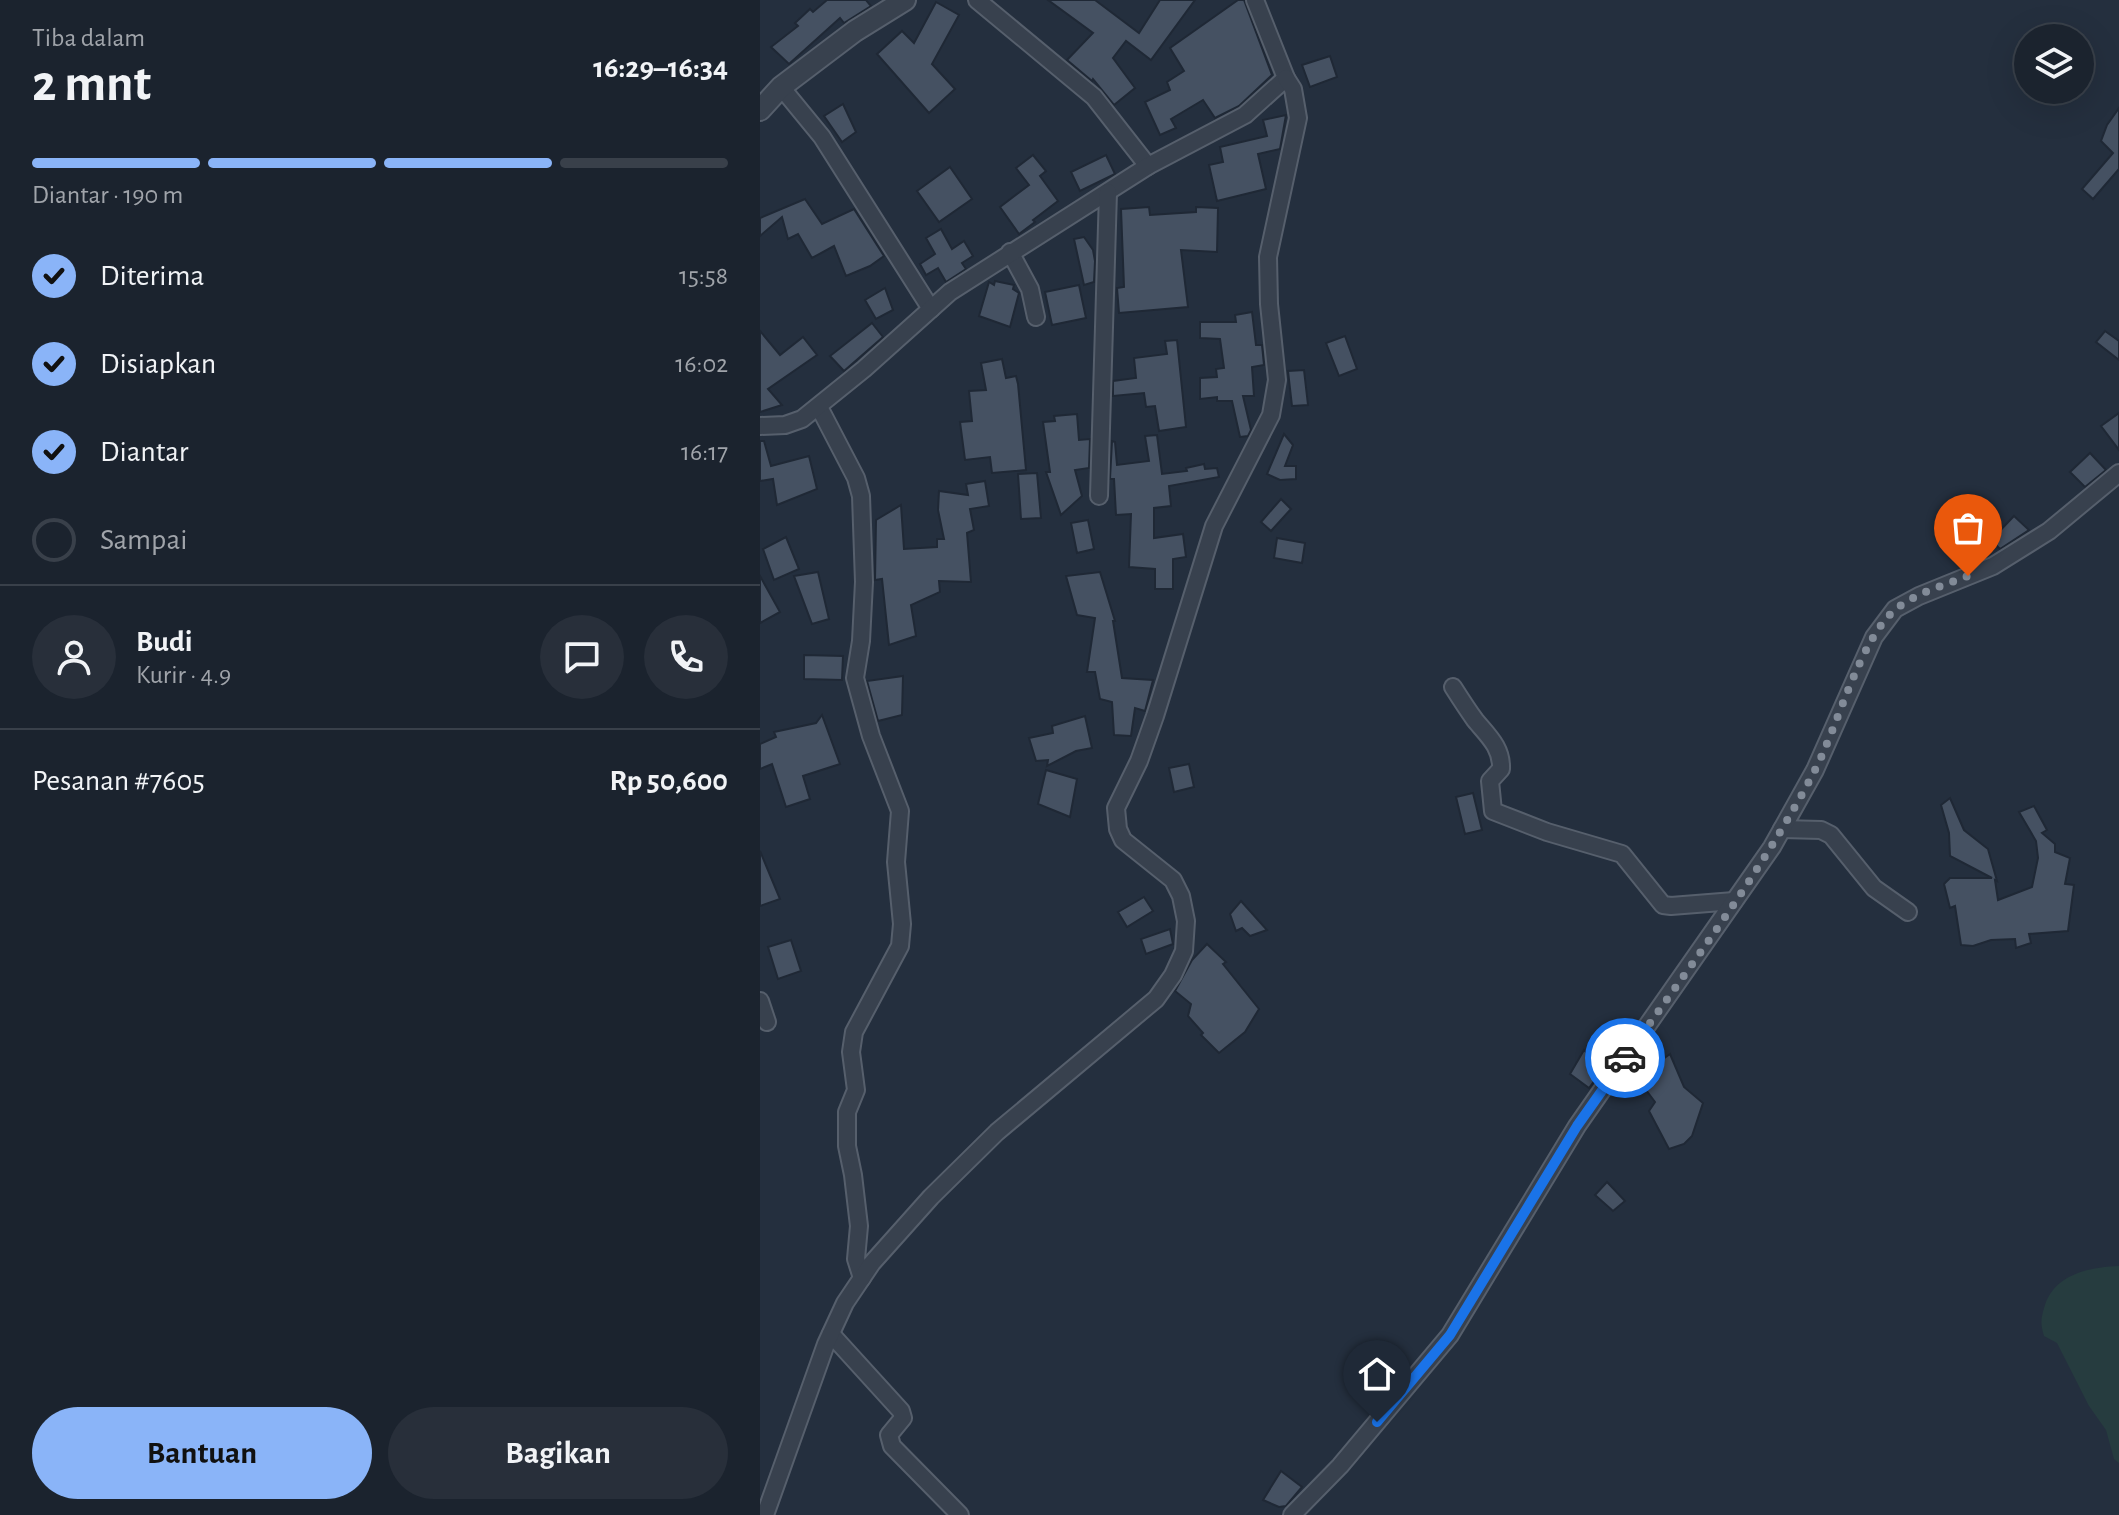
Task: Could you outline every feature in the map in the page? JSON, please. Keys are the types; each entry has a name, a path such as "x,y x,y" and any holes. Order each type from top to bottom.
{"street":[{"path":"760,110 781,87 855,31 905,0"},
{"path":"977,0 1094,97 1148,166"},
{"path":"765,1515 831,1334 845,1303 872,1263 931,1197 997,1132 1156,999 1173,975 1184,951 1186,921 1181,896 1173,880 1129,848 1123,840 1118,829 1116,808 1139,761 1155,716 1214,526 1271,415 1277,380 1269,304 1268,257 1298,118 1293,89 1255,0"},
{"path":"760,426 785,425 802,419 950,292 1148,166 1245,115 1286,78"},
{"path":"781,87 822,137 931,309"},
{"path":"1099,496 1108,192"},
{"path":"1010,252 1030,289 1036,317"},
{"path":"819,407 856,478 861,496 864,582 861,641 855,678 871,736 900,811 896,862 902,924 900,946 854,1032 851,1052 856,1090 847,1112 847,1146 859,1226 856,1259 862,1278"},
{"path":"1292,1515 1340,1466 1450,1335 1577,1126 1782,829 1815,770 1874,637 1895,609 1993,566 2049,531 2119,473"},
{"path":"1453,687 1474,719 1489,733 1501,762 1501,769 1490,781 1493,811 1547,832 1622,854 1663,905 1734,901"},
{"path":"1782,829 1821,830 1831,835 1874,888 1908,912"},
{"path":"760,1001 767,1022"},
{"path":"831,1334 901,1411 903,1418 889,1435 892,1446 960,1515"}],"green space":[{"path":"2119,1266 2119,1463 2114,1459 2106,1430 2089,1406 2057,1343 2044,1336 2042,1320 2050,1294 2065,1279 2097,1268"}],"building":[{"path":"827,0 866,0 871,6 844,23 840,18 789,64 771,47 798,26 795,23 810,9 813,12"},
{"path":"1048,0 1095,0 1139,33 1160,0 1195,0 1151,60 1126,41 1113,58 1135,88 1114,105 1093,79 1067,60 1093,33"},
{"path":"1238,0 1244,0 1272,75 1239,106 1215,118 1203,100 1171,119 1176,128 1160,135 1145,102 1170,90 1167,82 1184,71 1170,48"},
{"path":"936,2 959,15 932,64 955,89 929,113 877,54 902,31 914,43"},
{"path":"1330,56 1337,77 1310,87 1302,65"},
{"path":"843,104 856,132 842,142 824,116"},
{"path":"2119,108 2119,169 2093,199 2082,189 2113,153 2101,141"},
{"path":"1286,115 1280,149 1258,154 1266,189 1217,201 1209,165 1223,162 1220,147 1267,136 1263,120"},
{"path":"1033,155 1046,171 1040,176 1058,201 1019,234 1000,207 1029,185 1016,168"},
{"path":"1106,155 1115,174 1080,191 1071,172"},
{"path":"950,167 972,199 939,222 917,191"},
{"path":"805,199 822,224 854,209 884,256 846,276 834,246 812,258 798,234 788,239 782,217 760,236 760,218"},
{"path":"1149,207 1150,215 1196,212 1196,207 1218,208 1217,252 1181,250 1188,307 1119,313 1117,288 1124,287 1121,209"},
{"path":"941,229 952,249 964,241 973,256 962,263 966,269 946,282 938,268 926,275 920,264 935,254 926,238"},
{"path":"1084,237 1093,250 1095,261 1094,282 1084,285 1074,239"},
{"path":"995,281 1014,285 1013,289 1019,293 1010,327 979,316 989,282 994,285"},
{"path":"1079,285 1086,318 1052,325 1045,292"},
{"path":"885,288 893,310 876,319 865,300"},
{"path":"1252,312 1256,345 1262,345 1264,365 1252,367 1254,396 1243,396 1251,430 1248,436 1240,437 1232,401 1217,401 1217,397 1200,399 1200,378 1217,377 1216,369 1224,368 1220,339 1200,338 1200,322 1236,322 1235,315"},
{"path":"872,323 883,337 844,371 830,356"},
{"path":"760,331 780,355 803,337 817,355 768,389 782,405 760,412"},
{"path":"2105,331 2119,341 2119,360 2096,342"},
{"path":"1345,336 1357,369 1339,376 1326,343"},
{"path":"1177,340 1186,427 1159,431 1155,406 1146,407 1144,393 1113,396 1113,381 1136,378 1134,358 1167,354 1165,341"},
{"path":"1002,359 1006,378 1016,376 1018,384 1026,470 992,473 990,457 965,460 960,422 972,421 969,391 986,390 981,363"},
{"path":"1304,370 1308,405 1292,406 1288,371"},
{"path":"2119,413 2119,450 2101,426"},
{"path":"1077,414 1079,440 1090,439 1089,468 1075,470 1082,496 1061,515 1046,472 1050,472 1043,422 1055,421 1054,416"},
{"path":"1284,434 1293,445 1285,466 1296,466 1296,479 1280,480 1267,474"},
{"path":"1157,435 1162,474 1187,471 1186,468 1204,464 1205,469 1217,468 1219,477 1169,486 1171,506 1154,508 1154,538 1183,534 1186,557 1173,559 1173,589 1155,589 1155,569 1129,567 1131,514 1116,515 1114,479 1110,479 1112,441 1115,442 1117,465 1149,461 1145,436"},
{"path":"760,441 764,441 771,466 809,456 817,489 777,505 773,479 760,481"},
{"path":"2090,453 2106,470 2085,487 2070,472"},
{"path":"1037,473 1041,518 1021,519 1018,474"},
{"path":"985,481 989,506 970,509 974,530 967,533 971,582 939,581 940,592 911,605 916,636 889,645 882,579 875,580 876,520 901,505 904,549 937,547 937,539 944,539 938,510 939,491 968,495 966,484"},
{"path":"1281,499 1291,509 1271,531 1261,522"},
{"path":"2014,516 2029,530 2000,549 1991,540"},
{"path":"1088,520 1094,549 1077,553 1071,523"},
{"path":"786,537 799,569 774,580 763,549"},
{"path":"1277,538 1305,543 1302,563 1274,558"},
{"path":"818,572 829,619 812,624 794,576"},
{"path":"1100,572 1115,621 1122,678 1153,680 1145,711 1135,708 1131,736 1114,735 1112,702 1100,699 1095,672 1087,672 1095,618 1077,615 1066,576"},
{"path":"760,576 780,612 760,623"},
{"path":"804,655 843,656 842,680 804,679"},
{"path":"903,676 902,715 878,721 867,681"},
{"path":"822,715 840,764 803,776 810,799 786,807 772,764 760,769 760,744 776,737 774,732 816,723"},
{"path":"1085,716 1092,748 1076,751 1047,766 1048,760 1036,761 1029,738 1053,733 1052,726"},
{"path":"1189,764 1194,787 1174,792 1169,768"},
{"path":"1046,770 1077,779 1070,817 1038,804"},
{"path":"1473,793 1482,830 1465,834 1456,797"},
{"path":"1950,798 1964,830 1988,849 1997,881 1998,900 2032,887 2038,858 2036,841 2019,812 2034,806 2047,830 2042,833 2055,844 2055,852 2070,858 2065,884 2074,885 2068,931 2029,934 2031,943 2016,948 2015,939 1961,945 1955,906 1950,908 1944,884 1950,878 1992,878 1950,856 1949,833 1941,805"},
{"path":"760,851 780,899 760,906"},
{"path":"1144,897 1153,911 1127,927 1118,912"},
{"path":"1241,901 1267,930 1250,936 1242,928 1236,931 1230,914"},
{"path":"1170,929 1173,944 1146,954 1141,939"},
{"path":"791,940 801,971 778,979 768,947"},
{"path":"1207,944 1226,962 1223,964 1259,1009 1245,1032 1219,1053 1188,1016 1191,1004 1175,991 1192,960"},
{"path":"1584,1050 1604,1068 1589,1088 1570,1074"},
{"path":"1670,1054 1684,1087 1703,1103 1692,1136 1684,1144 1669,1149 1649,1111 1655,1102 1637,1078"},
{"path":"1607,1182 1625,1201 1613,1211 1595,1195"},
{"path":"1281,1471 1302,1487 1286,1506 1279,1507 1263,1500"}],"way so far":[{"path":"1625,1058 1772,847 1815,770 1874,637 1895,609 1968,576"}],"route":[{"path":"1377,1422 1450,1335 1577,1126 1625,1058"}]}
